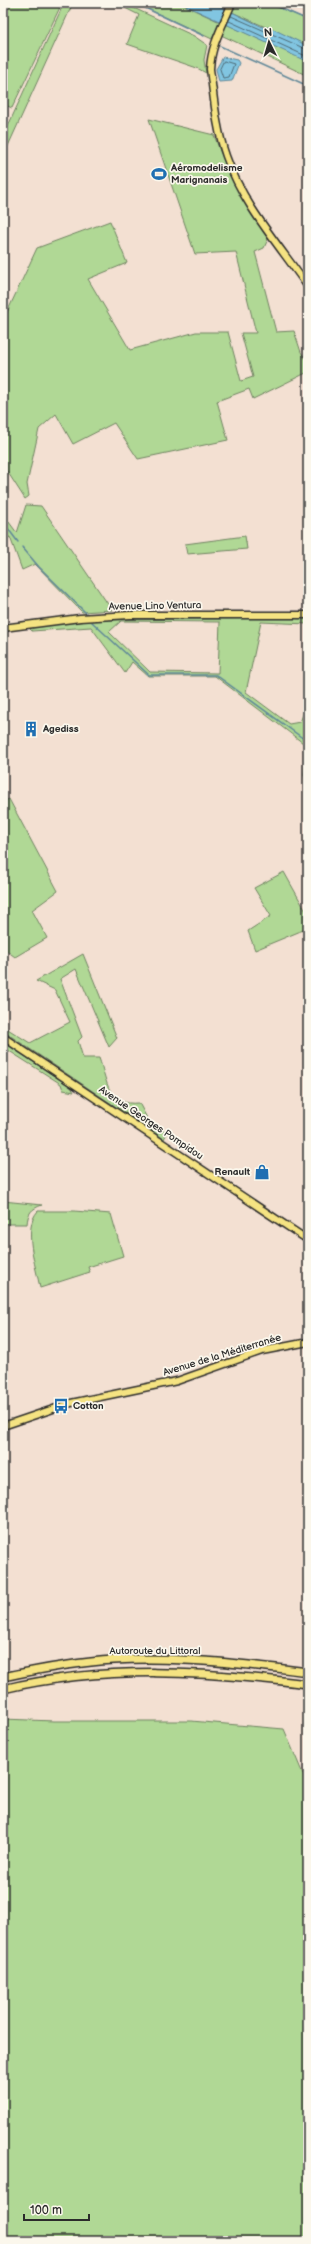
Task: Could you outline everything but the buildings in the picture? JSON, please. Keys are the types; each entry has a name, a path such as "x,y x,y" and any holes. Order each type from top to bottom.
{"highway":[{"name":"Autoroute du Littoral","path":"3,1677 51,1667 114,1660 204,1661 308,1672"},
{"name":"Autoroute du Littoral","path":"3,1689 38,1681 74,1676 153,1671 225,1675 308,1684"}],"main road":[{"path":"232,3 218,34 212,52 210,69 220,138 240,188 271,236 308,288"},
{"name":"Avenue Lino Ventura","path":"3,628 80,618 130,615 308,615"},
{"name":"Avenue Georges Pompidou","path":"3,1037 308,1240"},
{"name":"Avenue de la Méditerranée","path":"3,1426 71,1403 177,1380 262,1352 308,1342"}],"green space":[{"path":"3,3 62,3 12,108 3,104"},
{"path":"64,3 73,3 3,157 3,137"},
{"path":"115,3 123,3 194,36 207,45 204,60 206,73 197,68 127,44 139,15"},
{"path":"135,3 179,3 220,22 212,39"},
{"path":"236,3 269,3 308,20 308,46 232,12"},
{"path":"226,24 308,61 308,76 221,35"},
{"path":"149,119 214,135 225,163 268,239 264,248 255,252 276,332 294,331 301,352 308,363 308,377 306,373 253,399 249,389 217,401 228,440 138,459 114,423 73,444 56,414 39,429 27,484 29,496 25,499 7,471 3,473 3,321 37,248 110,221 127,263 88,279 130,350 196,332 228,332 241,381 253,377 241,333 256,333 236,252 195,254"},
{"path":"26,505 41,506 112,610 82,612 35,564 22,570 10,537 3,540 3,514 17,533"},
{"path":"245,536 247,549 187,554 185,544"},
{"path":"308,618 308,624 261,622 246,692 289,724 300,722 308,702 308,785 304,775 307,746 215,676 148,676 132,662 125,673 91,627 32,631 30,629 32,627 96,620","holes":["121,621 220,622 218,673 150,672 109,632"]},
{"path":"9,799 58,891 32,910 47,938 15,957 7,951 3,953 3,802"},
{"path":"284,872 308,915 308,928 255,950 248,931 271,916 254,888"},
{"path":"83,954 117,1038 109,1047 76,969 60,979 82,1037 78,1041 83,1058 99,1058 110,1091 121,1101 128,1103 139,1103 149,1122 167,1133 164,1139 3,1031 3,1026 30,1043 70,1022 55,990 36,981"},
{"path":"3,1042 71,1087 74,1092 63,1090 61,1084 3,1047"},
{"path":"3,1201 42,1205 35,1208 31,1212 28,1217 27,1224 3,1224"},
{"path":"38,1211 74,1211 111,1214 123,1256 88,1267 90,1272 40,1288 33,1258 31,1237 33,1218"},
{"path":"3,1719 54,1721 191,1721 284,1729 308,1786 308,2241 3,2241"}],"water":[{"path":"180,3 213,3 265,28 269,27 308,46 308,62"},
{"path":"223,57 237,60 239,63 232,81 219,82 216,69"}],"waterway":[{"path":"135,3 204,36"},
{"path":"269,3 308,20"},
{"path":"220,46 308,86"},
{"path":"3,522 18,542"},
{"path":"22,547 39,567 86,613"},
{"path":"92,622 149,675 216,675 308,742"}],"place":[{"name":"Aéromodelisme Marignanais","path":"159,174"},
{"name":"Agediss","path":"31,729"},
{"name":"Renault","path":"262,1172"},
{"name":"Cotton","path":"61,1406"}]}
